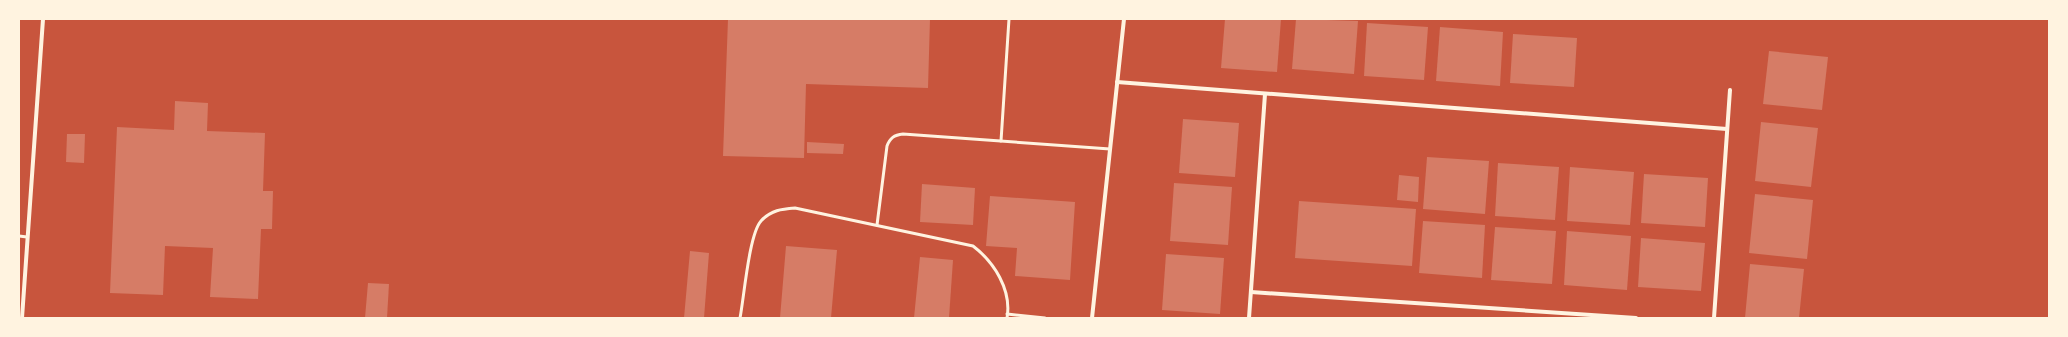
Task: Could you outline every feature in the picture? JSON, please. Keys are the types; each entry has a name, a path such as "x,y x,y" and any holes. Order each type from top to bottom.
{"street":[{"path":"22,318 42,19"},
{"path":"1092,318 1124,19"},
{"path":"1117,82 1727,129"},
{"path":"1714,318 1730,90"},
{"path":"1249,318 1265,94"},
{"path":"1251,292 1636,318"}],"lane":[{"path":"1001,141 1009,19"},
{"path":"877,225 887,146 895,135 902,134 1110,149"},
{"path":"740,318 753,239 760,222 776,210 795,208 973,246 986,256 1003,283 1007,318"},
{"path":"19,236 27,237"},
{"path":"1007,314 1045,318"}],"building":[{"path":"728,19 930,19 928,88 806,84 804,158 723,156"},
{"path":"1225,19 1281,19 1277,72 1221,68"},
{"path":"1296,19 1358,21 1354,74 1292,69"},
{"path":"1367,23 1428,27 1424,80 1364,76"},
{"path":"1440,27 1503,32 1500,86 1436,81"},
{"path":"1513,34 1577,38 1574,87 1510,83"},
{"path":"1769,51 1828,57 1822,110 1763,104"},
{"path":"175,101 208,103 207,131 265,133 263,191 273,191 272,229 261,229 258,299 210,297 213,248 165,246 163,295 110,293 117,127 174,130"},
{"path":"1183,119 1239,123 1235,177 1179,173"},
{"path":"1761,122 1818,128 1811,187 1755,181"},
{"path":"67,134 85,134 84,163 66,162"},
{"path":"807,142 844,144 843,154 807,153"},
{"path":"1427,157 1489,161 1485,214 1423,209"},
{"path":"1498,163 1559,167 1555,220 1495,216"},
{"path":"1570,167 1634,172 1630,225 1567,221"},
{"path":"1644,174 1708,178 1705,227 1641,223"},
{"path":"1399,175 1419,177 1418,202 1397,200"},
{"path":"1174,183 1232,187 1228,245 1170,241"},
{"path":"922,184 975,188 973,225 920,222"},
{"path":"1755,194 1813,200 1807,259 1749,253"},
{"path":"990,196 1075,202 1070,280 1015,276 1017,248 986,246"},
{"path":"1299,201 1416,209 1412,266 1295,258"},
{"path":"1423,221 1485,225 1482,278 1419,273"},
{"path":"1495,227 1556,231 1552,284 1491,280"},
{"path":"1567,231 1631,236 1627,290 1564,285"},
{"path":"1641,238 1705,243 1701,291 1638,287"},
{"path":"786,246 837,250 831,318 780,318"},
{"path":"690,251 709,253 704,318 684,318"},
{"path":"1166,254 1224,258 1220,314 1162,310"},
{"path":"920,257 953,260 949,318 914,318"},
{"path":"1750,264 1804,269 1799,318 1745,318"},
{"path":"368,283 389,284 387,318 365,318"}]}
